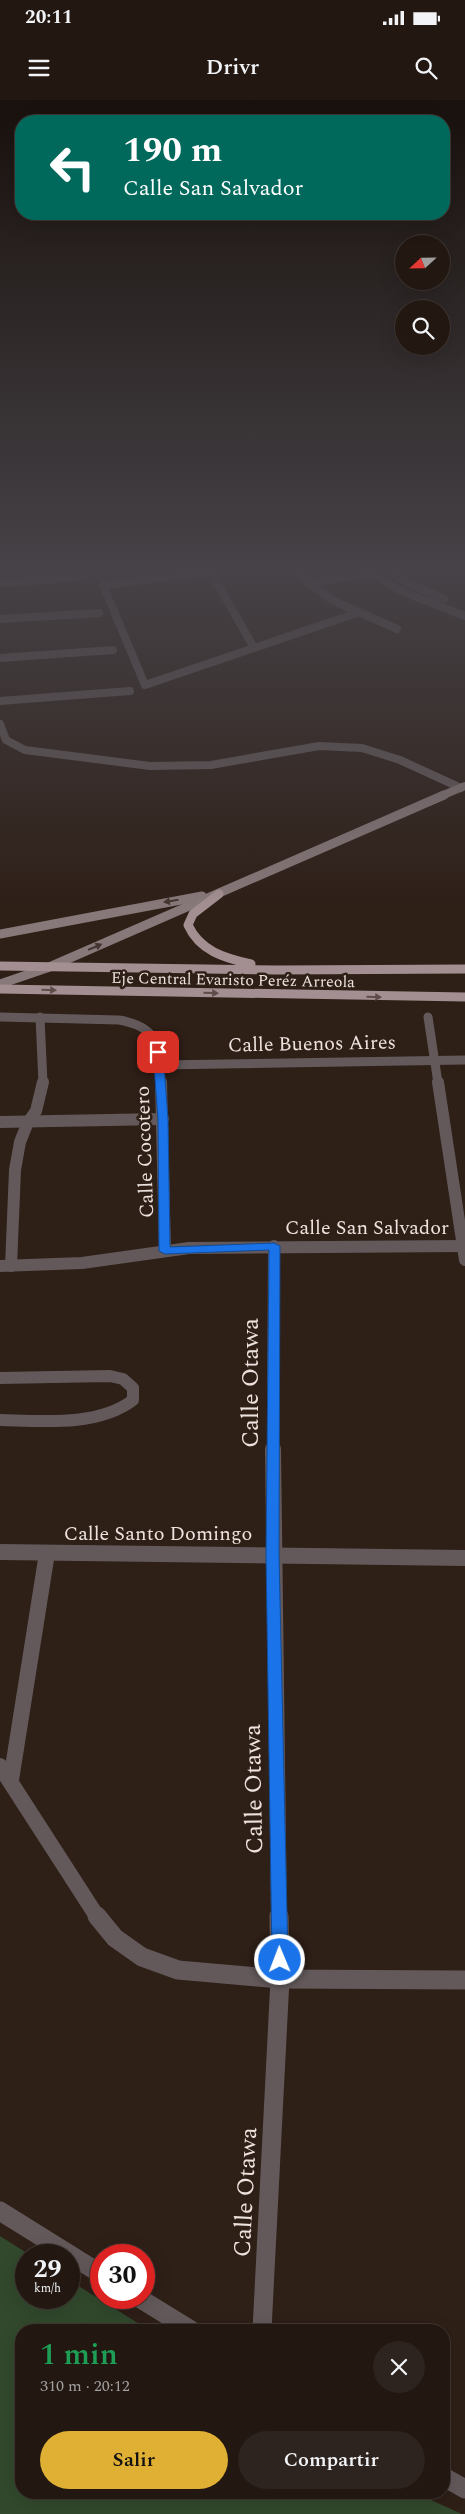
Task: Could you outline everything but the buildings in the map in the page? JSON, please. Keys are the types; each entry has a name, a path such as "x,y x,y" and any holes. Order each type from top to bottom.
{"main road":[{"path":"0,984 47,968 463,787"},
{"path":"0,934 159,903 219,894"},
{"path":"219,894 193,914 188,925 191,934 201,945 228,960 278,970"},
{"name":"Eje Central Evaristo Peréz Arreola","path":"0,966 278,970 465,969"},
{"name":"Eje Central Evaristo Peréz Arreola","path":"0,990 465,997"}],"street":[{"path":"0,701 130,691"},
{"path":"0,724 7,740 18,749 144,766 210,765 312,747 363,748 463,787"},
{"path":"0,1017 40,1016 44,1079 36,1111 28,1122 20,1142 15,1170 5,1266"},
{"name":"Calle Cocotero","path":"40,1016 119,1020 146,1028 156,1040 160,1065 163,1119 165,1251"},
{"path":"428,1017 465,1260"},
{"name":"Calle Buenos Aires","path":"160,1065 465,1060"},
{"path":"0,1122 163,1119"},
{"name":"Calle San Salvador","path":"5,1266 82,1263 165,1251 274,1246 464,1246"},
{"name":"Calle Otawa","path":"262,2324 280,1979 273,1554 274,1246"},
{"path":"0,1378 109,1376 127,1381 133,1386 135,1393 132,1400 126,1406 113,1414 68,1419 0,1420"},
{"name":"Calle Santo Domingo","path":"0,1552 273,1554 465,1558"},
{"path":"11,1780 47,1553"},
{"path":"0,1766 11,1780 94,1912 115,1938 142,1956 178,1970 280,1979 465,1980"},
{"path":"0,2211 90,2267"},
{"path":"155,2308 181,2324"},
{"path":"450,2481 465,2490"}],"green space":[{"path":"0,2236 15,2246 15,2309 80,2309 80,2287 90,2293 90,2309 115,2309 139,2324 15,2324 15,2499 429,2499 462,2514 0,2514"}],"route":[{"path":"158,1052 163,1119 165,1251 189,1248 274,1246 273,1554 280,1960"}]}
